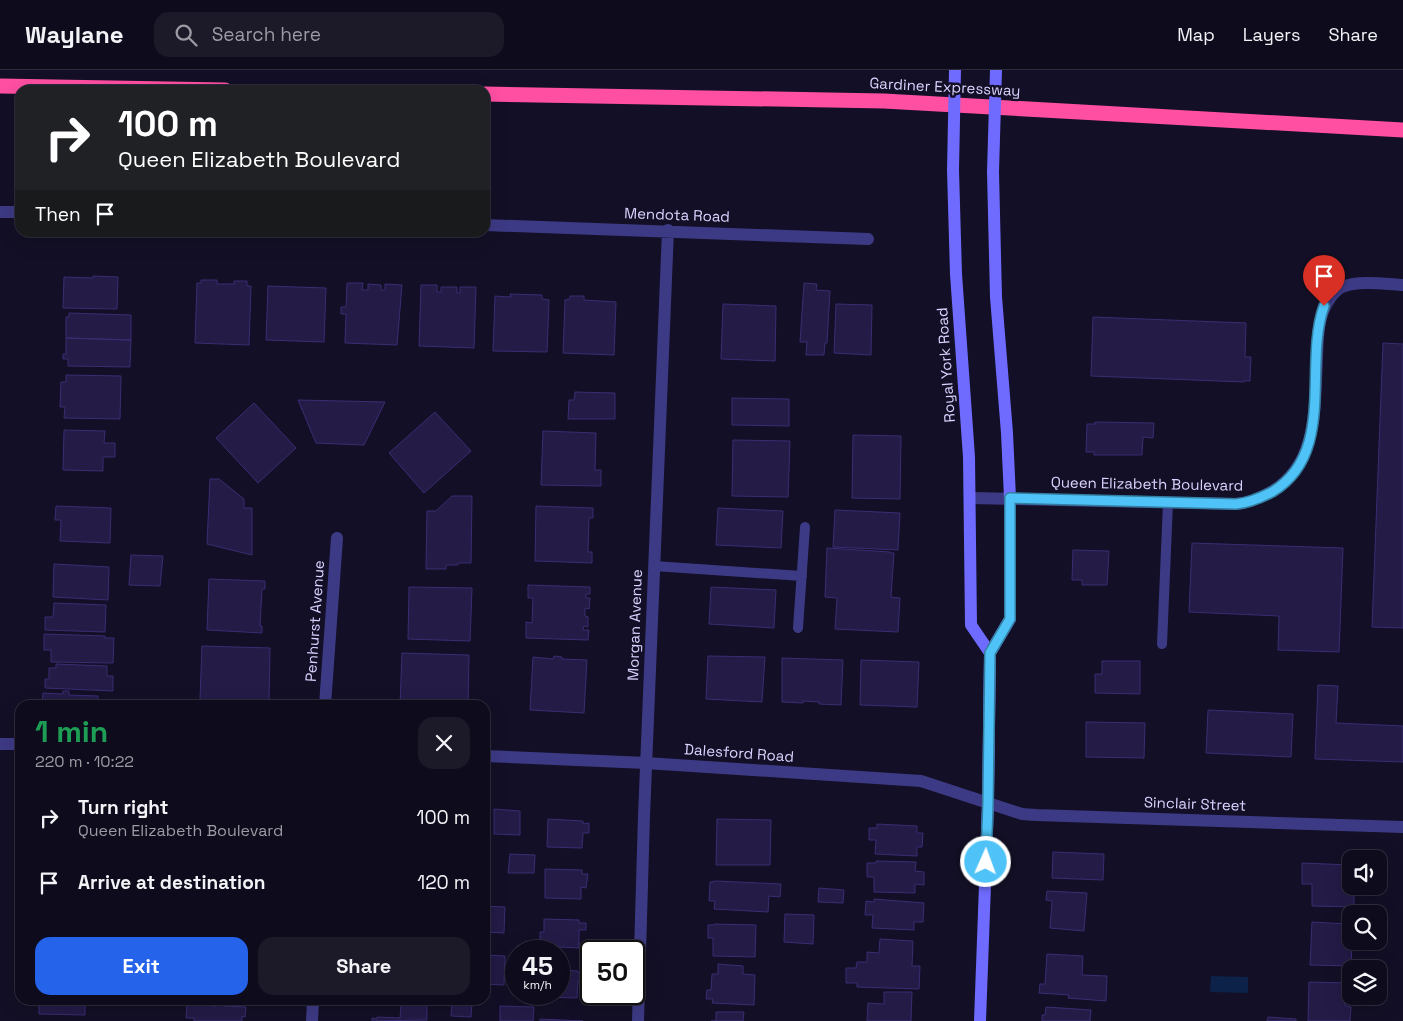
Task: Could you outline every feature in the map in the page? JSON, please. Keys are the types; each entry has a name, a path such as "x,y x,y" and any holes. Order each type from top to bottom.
{"highway":[{"path":"0,86 15,86"},
{"name":"Gardiner Expressway","path":"490,94 884,101 1403,130"}],"main road":[{"name":"Royal York Road","path":"955,70 956,274 969,458 971,625 990,653"},
{"path":"980,1021 988,803 990,653 1010,619 1008,434 996,297 993,172 996,70"}],"street":[{"path":"0,212 15,212"},
{"name":"Mendota Road","path":"490,225 868,238"},
{"name":"Morgan Avenue","path":"638,1021 646,763 668,230"},
{"name":"Queen Elizabeth Boulevard","path":"970,498 1248,503 1281,486 1294,474 1304,458 1310,441 1315,400 1319,322 1324,306 1335,292 1342,287 1358,284 1403,285"},
{"name":"Penhurst Avenue","path":"325,700 337,538"},
{"path":"0,744 15,744"},
{"name":"Dalesford Road","path":"490,756 646,763 921,781 988,803"},
{"name":"Sinclair Street","path":"988,803 1022,814 1036,815 1403,827"},
{"path":"312,1021 313,1005"}],"lane":[{"path":"1162,644 1168,503"},
{"path":"798,628 805,527"},
{"path":"654,566 802,576"}],"water":[{"path":"1211,976 1248,977 1248,993 1210,992"}],"building":[{"path":"93,276 118,277 117,309 63,308 64,277 93,278"},
{"path":"201,280 217,280 217,284 234,284 234,281 247,281 247,286 251,286 249,345 195,343 197,283 201,283"},
{"path":"347,283 363,283 362,290 368,290 368,284 381,285 381,290 385,290 385,284 402,285 397,345 345,343 346,314 341,314 341,307 346,307"},
{"path":"804,283 817,284 816,290 830,291 827,343 825,343 824,355 806,355 807,342 800,342"},
{"path":"421,285 437,285 437,292 441,292 441,287 457,287 457,293 460,293 460,287 476,287 474,348 419,346"},
{"path":"268,286 326,288 324,342 266,340"},
{"path":"510,294 542,295 542,299 549,300 547,352 493,351 495,296 511,297"},
{"path":"570,296 584,296 584,300 616,302 614,355 563,353 565,300 570,299"},
{"path":"723,304 776,306 775,361 721,359"},
{"path":"836,304 872,305 871,355 834,353"},
{"path":"69,313 131,315 131,340 66,338 66,317 69,317"},
{"path":"1093,317 1246,323 1245,357 1251,357 1250,381 1091,376"},
{"path":"66,338 131,340 130,367 68,366 68,359 63,359 63,354 66,354"},
{"path":"1383,343 1403,344 1403,628 1372,627"},
{"path":"66,375 121,376 120,419 64,418 65,407 60,407 61,382 66,382"},
{"path":"575,392 615,393 615,419 568,419 569,400 574,400"},
{"path":"732,398 789,399 789,426 732,425"},
{"path":"298,400 385,402 364,445 316,443"},
{"path":"254,403 296,448 258,483 216,438"},
{"path":"435,412 471,451 424,493 389,453"},
{"path":"1095,422 1154,423 1153,438 1143,437 1142,455 1094,455 1094,452 1086,452 1087,424 1095,424"},
{"path":"64,430 105,431 104,443 115,443 115,457 103,457 103,471 63,470"},
{"path":"543,431 596,433 595,470 601,470 601,486 541,485"},
{"path":"853,435 901,436 900,499 852,498"},
{"path":"733,440 790,441 788,497 732,496"},
{"path":"210,479 219,479 244,499 244,508 252,508 252,555 207,544"},
{"path":"452,496 472,496 471,563 446,565 446,569 426,569 427,511 436,511"},
{"path":"56,506 111,508 110,543 60,541 61,520 55,520"},
{"path":"536,506 593,508 593,518 589,518 588,552 592,552 592,563 535,561"},
{"path":"718,508 783,511 781,548 716,545"},
{"path":"835,510 900,513 898,550 833,547"},
{"path":"1192,543 1343,548 1339,652 1278,650 1279,616 1189,612"},
{"path":"827,548 894,553 891,597 900,598 898,632 835,629 837,598 825,597"},
{"path":"1073,550 1109,551 1107,585 1082,585 1082,580 1072,580"},
{"path":"131,555 163,556 160,586 129,585"},
{"path":"54,564 109,567 108,600 53,597"},
{"path":"209,579 265,581 265,589 262,589 260,626 262,626 262,633 207,630"},
{"path":"528,585 590,587 590,594 586,594 586,598 590,598 589,609 585,608 585,616 588,617 588,627 584,626 583,630 589,630 588,640 526,638 526,622 532,623 533,598 528,598"},
{"path":"409,587 472,588 470,641 408,639"},
{"path":"711,587 776,590 774,628 709,624"},
{"path":"54,603 106,605 105,632 45,630 45,617 53,617"},
{"path":"44,634 114,638 113,663 51,662 51,650 44,650"},
{"path":"202,646 270,648 269,700 200,700"},
{"path":"402,653 469,655 468,700 400,700"},
{"path":"554,656 562,657 562,659 587,660 584,713 530,710 533,657 553,659"},
{"path":"708,656 765,657 762,702 706,699"},
{"path":"782,658 843,660 841,705 803,701 803,703 782,702"},
{"path":"861,660 919,662 917,707 860,705"},
{"path":"1102,661 1140,661 1140,694 1095,693 1095,674 1102,674"},
{"path":"56,664 107,666 107,676 113,676 113,691 45,688 45,679 49,679 49,668 56,668"},
{"path":"1318,685 1338,686 1336,723 1403,726 1403,762 1315,759"},
{"path":"63,691 69,691 69,695 98,696 98,700 42,700 43,693 63,694"},
{"path":"1208,710 1293,714 1291,757 1206,753"},
{"path":"1086,722 1145,723 1144,758 1086,757"},
{"path":"494,809 520,811 520,835 494,834"},
{"path":"548,819 583,821 583,824 589,823 589,833 583,833 582,848 547,847"},
{"path":"717,819 771,820 770,865 716,865"},
{"path":"877,824 917,826 917,833 923,833 922,847 917,847 917,856 875,854 876,840 869,840 869,828 877,828"},
{"path":"1053,852 1104,854 1103,880 1052,878"},
{"path":"510,854 535,855 534,873 508,873"},
{"path":"876,861 916,862 915,871 924,872 924,885 915,884 915,893 874,892 874,877 867,877 867,863 876,863"},
{"path":"1302,863 1342,865 1342,895 1354,895 1354,905 1312,906 1312,884 1302,884"},
{"path":"545,869 582,870 582,874 588,874 586,888 581,887 581,899 545,898"},
{"path":"710,882 781,884 780,897 769,896 768,912 714,909 715,901 709,901"},
{"path":"819,888 844,890 843,903 818,902"},
{"path":"1047,891 1087,893 1084,931 1050,928 1052,901 1046,900"},
{"path":"874,899 924,903 923,922 914,922 914,930 872,928 873,915 865,915 866,901 874,902"},
{"path":"490,906 505,907 504,933 490,932"},
{"path":"785,914 814,915 813,944 784,942"},
{"path":"544,919 579,920 579,923 586,923 586,930 579,930 579,948 570,948 570,940 540,940 540,932 544,932"},
{"path":"1312,922 1342,924 1342,950 1352,950 1351,960 1342,960 1342,966 1310,965"},
{"path":"708,925 756,925 755,957 713,956 713,938 708,938"},
{"path":"880,939 913,941 912,966 920,966 919,989 857,987 857,983 846,983 846,968 856,968 857,962 867,962 867,952 879,953"},
{"path":"1047,954 1083,956 1082,975 1107,976 1106,1001 1068,998 1069,995 1039,993 1040,984 1045,984"},
{"path":"490,955 505,956 504,985 490,984"},
{"path":"718,964 743,966 743,974 755,975 754,1005 712,1003 713,999 706,999 707,990 711,990 712,974 718,974"},
{"path":"570,971 580,973 577,998 570,998"},
{"path":"1309,982 1342,983 1342,1005 1351,1007 1350,1021 1308,1021"},
{"path":"884,992 912,992 911,1021 867,1021 868,1003 884,1004"},
{"path":"39,1005 85,1005 85,1015 39,1014"},
{"path":"187,1005 246,1007 245,1017 242,1016 242,1021 194,1021 194,1018 186,1018"},
{"path":"401,1005 427,1005 427,1020 372,1021 372,1018 377,1019 377,1017 400,1018"},
{"path":"452,1005 472,1005 471,1017 451,1016"},
{"path":"500,1006 534,1007 533,1021 500,1021"},
{"path":"1046,1007 1091,1010 1090,1021 1042,1021 1042,1015 1045,1015"},
{"path":"716,1012 744,1012 743,1021 716,1021"},
{"path":"1268,1017 1296,1019 1296,1021 1267,1021"},
{"path":"540,1019 583,1021 540,1021"}],"route":[{"path":"986,862 990,653 1010,619 1010,498 1236,504 1248,503 1281,486 1294,474 1304,458 1310,441 1315,400 1319,322 1324,306"}]}
